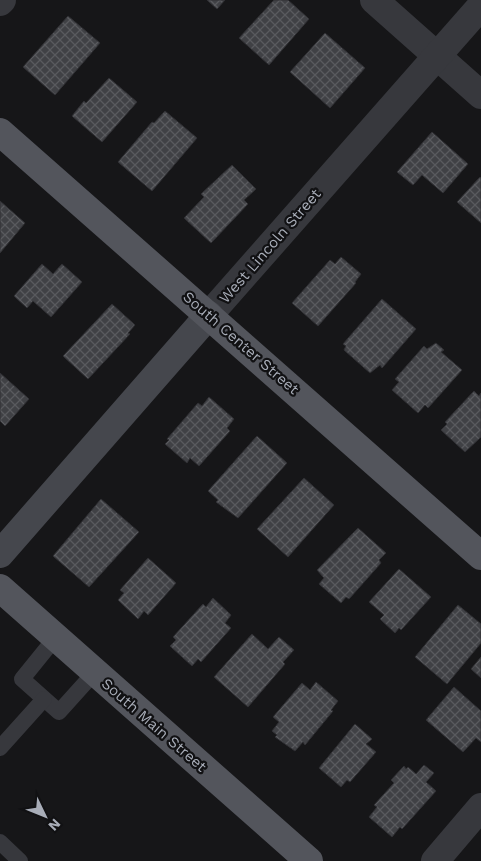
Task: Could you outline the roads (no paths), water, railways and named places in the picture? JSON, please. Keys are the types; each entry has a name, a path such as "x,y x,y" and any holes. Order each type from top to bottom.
{"main road":[{"name":"South Center Street","path":"0,132 481,556"},
{"name":"West Lincoln Street","path":"0,554 209,315"},
{"name":"South Main Street","path":"0,588 301,858"}],"street":[{"path":"374,0 481,94"},
{"name":"West Lincoln Street","path":"209,315 481,6"},
{"path":"435,861 481,807"}],"lane":[{"path":"56,637 22,679 44,699 59,712 95,672"},
{"path":"0,748 44,699"},
{"path":"0,842 20,861"}]}
